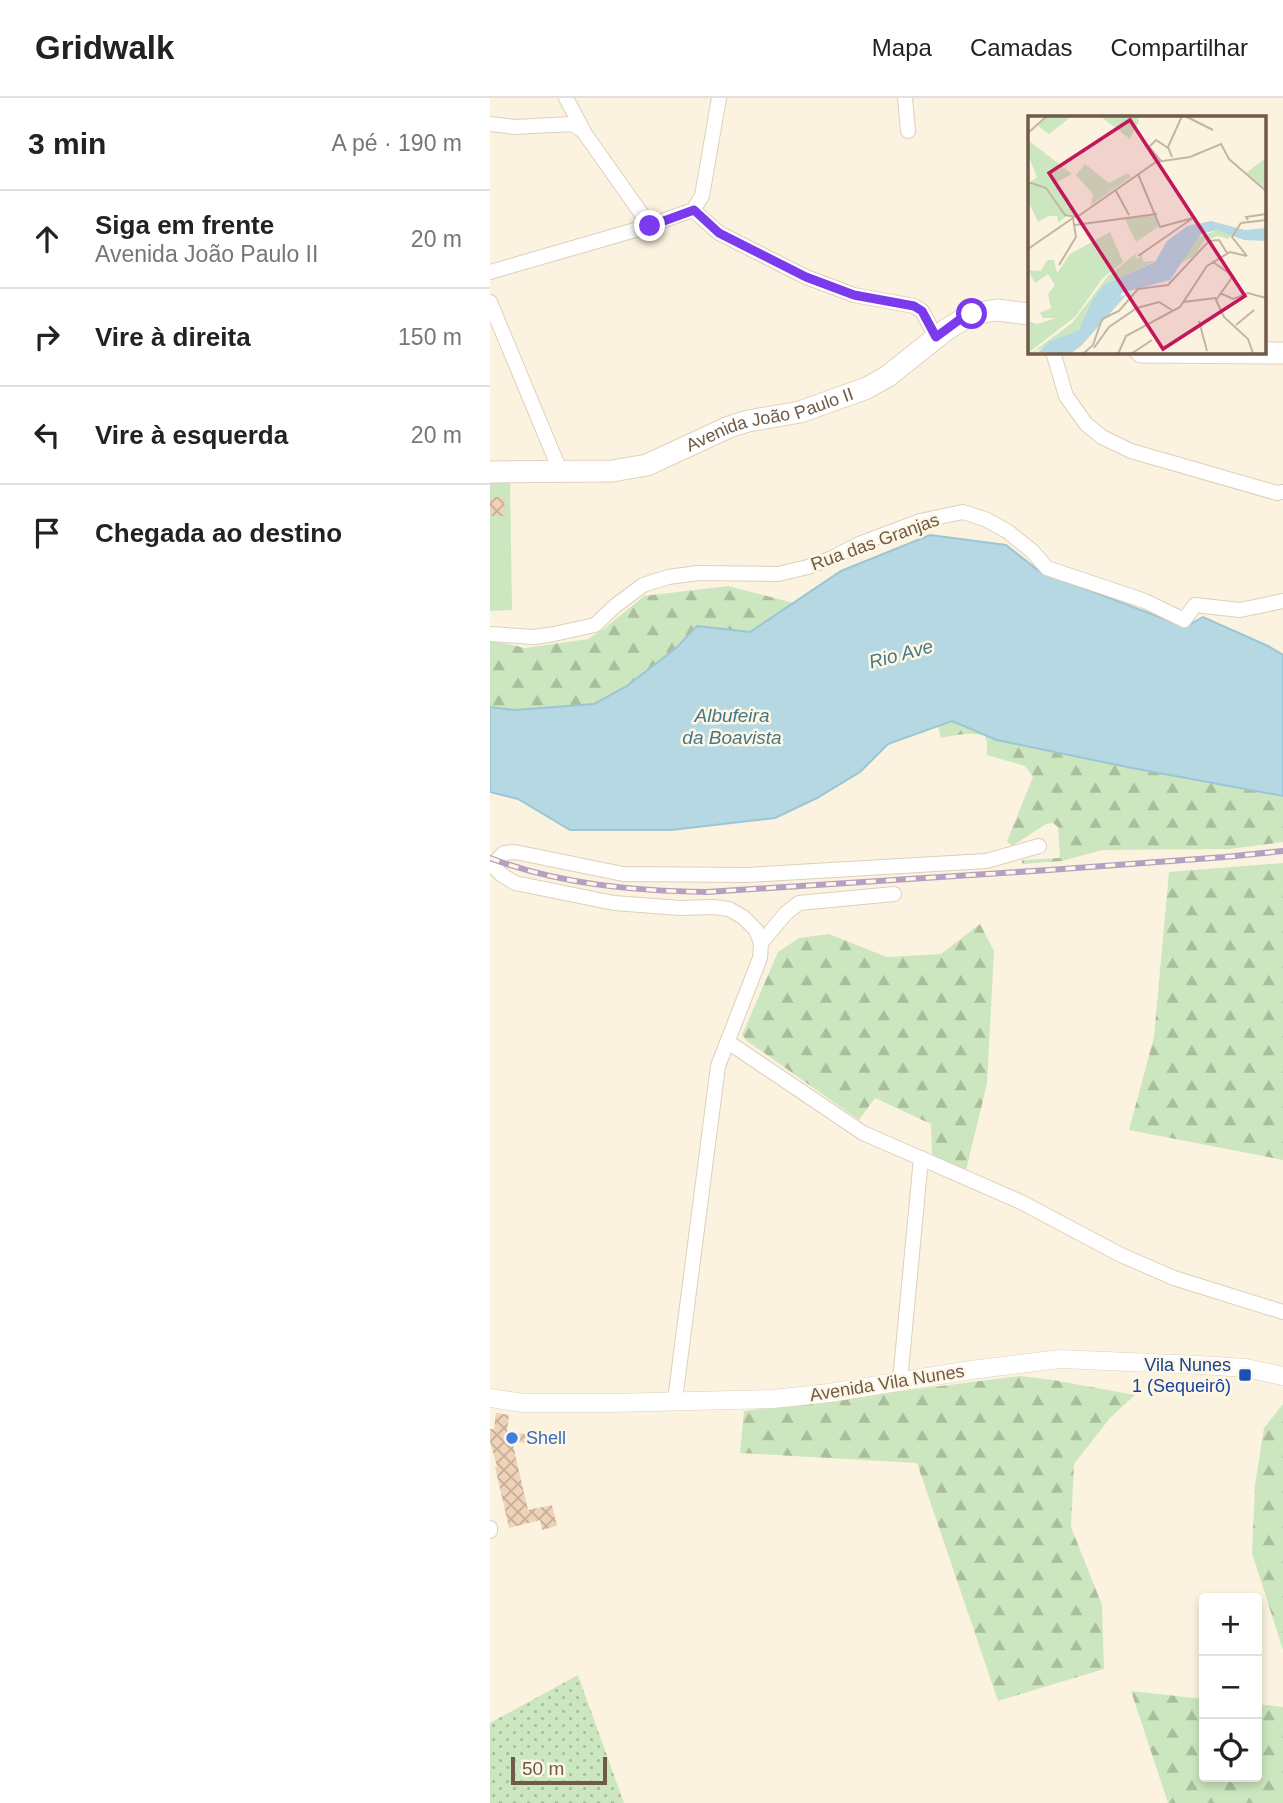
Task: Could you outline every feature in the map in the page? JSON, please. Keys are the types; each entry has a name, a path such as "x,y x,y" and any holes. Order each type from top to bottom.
{"main road":[{"name":"Avenida João Paulo II","path":"490,472 612,471 647,465 729,427 800,412 877,383 959,320 972,314 997,310 1028,314"}],"street":[{"path":"566,98 583,131 650,226"},
{"path":"490,272 650,226 694,210 702,196 719,98"},
{"path":"905,98 908,131"},
{"path":"490,124 515,127 572,124 583,131"},
{"path":"694,210 719,233 806,277 854,295 914,306 922,311 936,337"},
{"path":"490,302 561,472"},
{"path":"1054,354 1066,396 1086,424 1102,437 1130,451 1153,458 1277,493 1283,492"},
{"name":"Rua das Granjas","path":"490,634 534,637 595,625 643,585 698,573 778,574 832,558 859,544 920,521 963,512 985,519 1007,531 1032,551 1046,568 1145,601 1184,620 1195,605 1240,610 1283,601"},
{"path":"675,1400 718,1066 760,958 761,943 756,930 743,917 729,909 614,903 551,891 515,883 496,869 497,860 504,853 515,852 623,874 747,875 986,861 1039,846"},
{"path":"761,943 786,913 799,903 894,894"},
{"path":"728,1042 863,1133 1021,1202 1121,1255 1174,1279 1283,1312"},
{"path":"900,1381 922,1158"},
{"name":"Avenida Vila Nunes","path":"490,1398 523,1403 773,1399 1060,1359 1246,1368 1283,1376"}],"green space":[{"path":"490,476 510,476 512,610 490,611"},
{"path":"728,586 794,603 750,632 697,626 676,648 627,686 593,704 515,710 490,707 490,640 525,648 588,639 644,596"},
{"path":"952,721 997,740 1283,796 1283,842 1230,849 1102,850 1062,861 1022,864 1022,860 1060,858 1058,827 1053,823 1046,824 1012,846 1007,841 1033,777 1025,766 987,755 985,736 968,734 941,738 938,726"},
{"path":"1283,863 1283,1160 1129,1130 1154,1037 1169,872"},
{"path":"980,924 994,951 987,1084 966,1170 932,1156 931,1124 875,1098 859,1120 742,1035 778,952 799,938 829,934 887,957 941,954"},
{"path":"1020,1376 1135,1395 1110,1418 1074,1464 1071,1527 1102,1605 1104,1669 998,1701 917,1463 740,1453 744,1411"},
{"path":"1283,1404 1283,1650 1252,1553 1255,1485 1264,1428"},
{"path":"578,1675 624,1803 490,1803 490,1723"},
{"path":"1131,1691 1199,1698 1199,1782 1262,1782 1262,1705 1283,1707 1283,1803 1168,1803"}],"water":[{"name":"Albufeira da Boavista","path":"930,535 1006,545 1039,571 1185,627 1203,617 1283,655 1283,796 997,740 952,721 888,744 860,772 817,798 775,818 671,830 570,830 518,799 490,792 490,707 515,710 594,704 627,686 676,648 697,626 750,632 841,571"}],"building":[{"path":"490,497 504,497 505,516 490,516"},
{"path":"496,1413 509,1415 507,1431 530,1435 529,1444 512,1441 528,1510 552,1505 557,1526 542,1530 540,1520 509,1528 490,1441 490,1429 494,1429"}],"railway":[{"path":"490,858 569,880 652,890 707,892 1049,870 1283,851"}],"place":[{"name":"Vila Nunes 1 (Sequeirô)","path":"1245,1375"},
{"name":"Shell","path":"512,1438"}],"route":[{"path":"650,226 694,210 719,233 806,277 854,295 914,306 922,311 936,337 972,314"}],"water label":[{"name":"Rio Ave","path":"901,654"}]}
